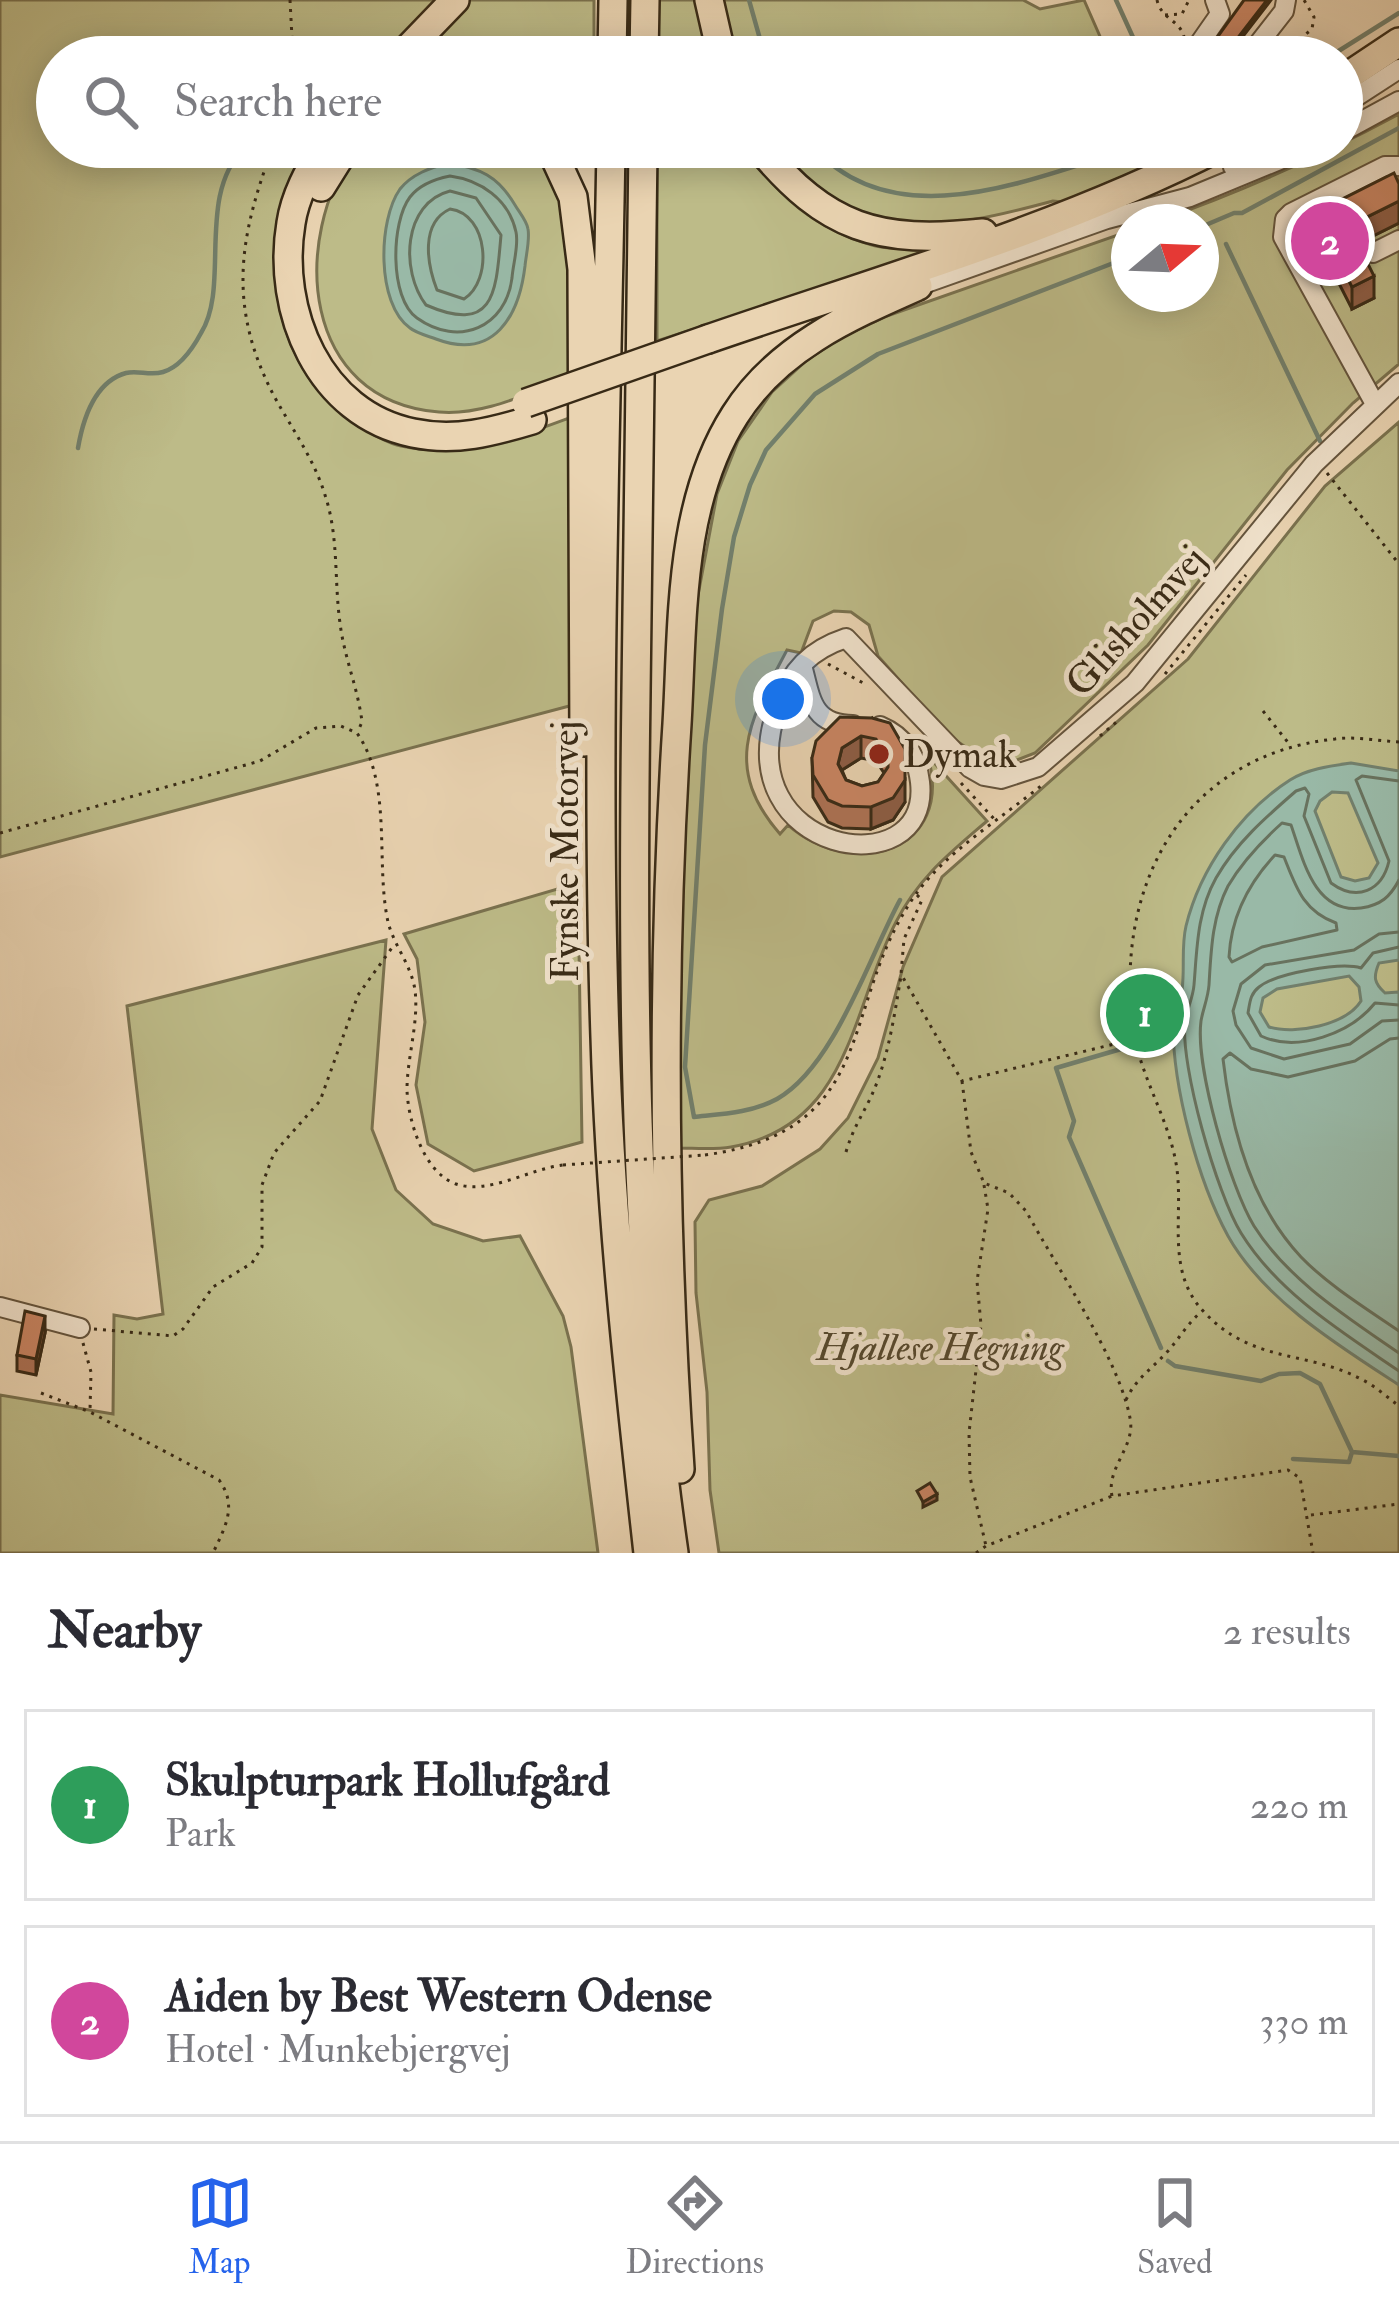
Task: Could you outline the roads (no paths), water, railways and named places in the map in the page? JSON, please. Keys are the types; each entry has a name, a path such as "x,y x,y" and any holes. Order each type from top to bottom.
{"highway":[{"path":"420,36 455,0"},
{"path":"612,36 613,0"},
{"path":"644,36 645,0"},
{"path":"709,0 717,36"},
{"path":"1363,66 1399,42"},
{"path":"311,168 291,220 287,266 303,340 322,374 347,401 410,433 446,437 484,434 529,412 711,348 1169,168"},
{"path":"331,168 310,218 306,262 310,302 323,342 342,370 358,387 416,415 445,420 529,412"},
{"path":"560,168 573,197 582,269 584,884 605,1041"},
{"name":"Fynske Motorvej","path":"610,168 601,808 605,1041 627,1365 648,1553"},
{"name":"Fynske Motorvej","path":"643,168 633,890 635,1099 646,1298 674,1553"},
{"path":"776,168 818,206 886,235 932,238 985,233 1068,211"},
{"path":"711,348 918,286"},
{"path":"686,1553 664,1184 667,910 683,607 696,509 716,449 736,412 767,374 844,319 918,286"}],"street":[{"path":"1199,36 1220,14 1215,0"},
{"path":"1264,36 1286,0"},
{"path":"1363,92 1399,69"},
{"path":"1363,107 1399,88"},
{"path":"1363,120 1399,101"},
{"path":"1375,404 1283,237 1282,226 1291,213 1385,166 1399,166"},
{"path":"918,286 1229,168"},
{"path":"1107,218 1190,197 1260,168"},
{"path":"1373,253 1399,239"},
{"name":"Glisholmvej","path":"802,665 817,648 846,638 970,768 1001,779 1038,767 1135,683 1198,611 1293,488 1399,383"},
{"path":"802,665 809,695 822,717 831,724 884,726 913,754 921,791 915,814 891,839 869,845 819,836 796,818 772,782 766,753 770,728 782,694 802,665"},
{"path":"0,1307 23,1310 81,1333"}],"water":[{"path":"467,168 495,180 528,229 517,302 500,330 474,344 456,344 410,328 391,301 386,282 385,240 393,203 410,179 428,169"},
{"path":"1351,763 1399,771 1399,960 1379,963 1375,976 1385,993 1399,992 1399,1385 1304,1320 1243,1259 1217,1214 1197,1162 1174,1050 1173,1021 1182,990 1186,926 1212,863 1239,825 1290,780 1319,768","holes":["1332,792 1348,793 1378,863 1369,878 1341,877 1315,811","1349,976 1359,987 1361,1001 1332,1022 1280,1029 1269,1027 1260,1012 1263,998 1277,989"]}],"waterway":[{"path":"749,0 759,36"},
{"path":"1116,0 1132,36"},
{"path":"1362,36 1399,13"},
{"path":"1363,147 1399,128"},
{"path":"78,448 87,414 106,384 126,373 169,370 201,333 214,291 217,215 230,168"},
{"path":"838,168 885,191 926,196 1012,185 1068,168"},
{"path":"1219,219 1242,213 1325,168"},
{"path":"1226,244 1320,441"},
{"path":"900,900 833,1037 797,1084 757,1107 694,1117 685,1067 705,745 734,537 766,450 815,394 878,354 1111,264"},
{"path":"1121,1049 1056,1068 1074,1121 1069,1137 1161,1348"},
{"path":"1168,1361 1261,1381 1300,1373 1320,1384 1352,1452"},
{"path":"1293,1459 1349,1462 1352,1452 1399,1456"}],"place":[{"name":"Aiden by Best Western Odense","path":"1330,241"},
{"name":"Dymak","path":"879,754"},
{"name":"Skulpturpark Hollufgård","path":"1145,1013"}],"park label":[{"name":"Hjallese Hegning","path":"940,1347"}]}
